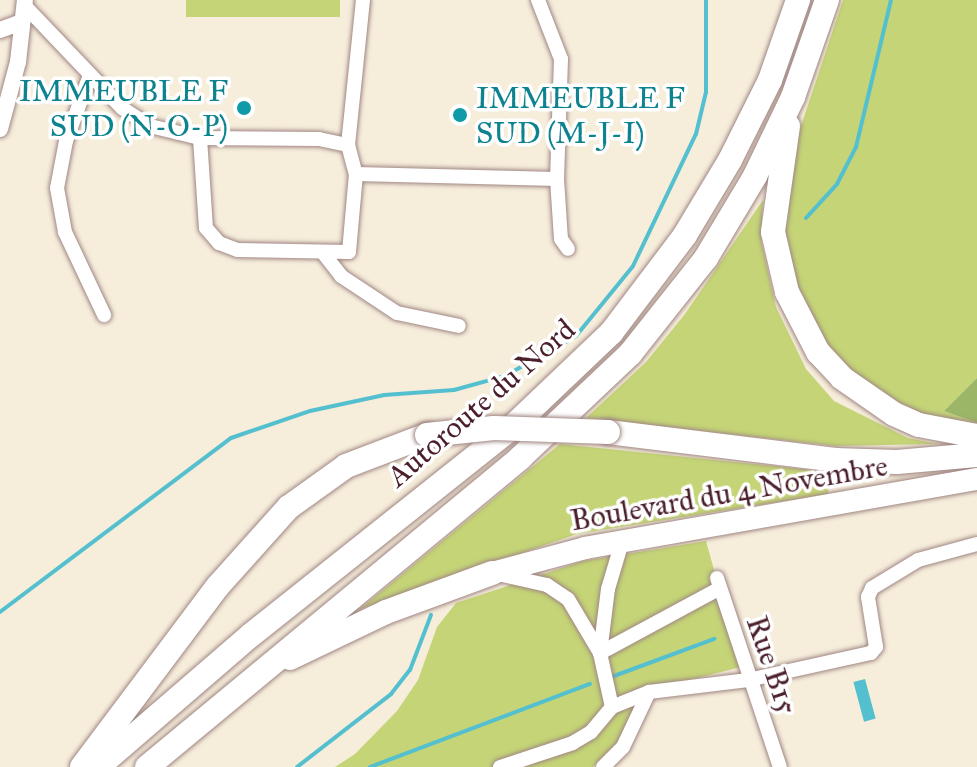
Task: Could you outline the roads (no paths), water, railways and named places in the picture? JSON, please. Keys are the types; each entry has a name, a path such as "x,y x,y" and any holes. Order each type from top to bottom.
{"highway":[{"name":"Autoroute du Nord","path":"98,767 251,635 509,430 611,333 685,235 730,160 770,80 798,0"},
{"name":"Autoroute du Nord","path":"147,767 520,458 630,354 706,258 793,97 827,0"},
{"path":"793,97 773,232 782,277 800,322 818,352 869,399 919,425 977,436"},
{"path":"82,767 218,586 289,507 346,466 427,435 494,428 608,432 835,460 897,462 977,455"},
{"path":"253,677 386,612 492,573"}],"main road":[{"name":"Boulevard du 4 Novembre","path":"492,573 622,542 977,479"}],"street":[{"path":"200,138 201,209 206,228 219,243 237,250 324,254 349,252 356,174 348,145 363,0"},
{"path":"538,0 561,59 557,179 561,239 568,249"},
{"path":"24,9 133,117 200,138 319,139 348,145"},
{"path":"0,30 24,9"},
{"path":"0,129 18,62 24,9"},
{"path":"90,75 66,141 57,188 65,232 104,315"},
{"path":"356,174 557,179"},
{"path":"324,254 341,276 397,313 459,326"},
{"path":"600,653 608,589 622,542"},
{"path":"500,767 573,743 591,732 612,707 649,692 748,680 875,651 868,597 872,588 918,560 977,544"},
{"path":"492,573 547,585 568,599 600,653 612,707"},
{"name":"Rue B15","path":"600,653 718,583 748,680 780,767"},
{"path":"603,767 623,747 649,692"}],"water":[{"path":"865,679 876,719 864,722 853,682"}],"waterway":[{"path":"0,612 231,438 310,411 384,395 454,390 505,376 576,336 633,266 696,134 706,92 706,0"},
{"path":"806,218 837,184 856,147 891,0"},
{"path":"297,767 391,694 410,670 431,615"},
{"path":"614,676 714,639"},
{"path":"370,767 590,684"}],"place":[{"name":"IMMEUBLE F SUD (N-O-P)","path":"244,108"},
{"name":"IMMEUBLE F SUD (M-J-I)","path":"460,115"}]}
